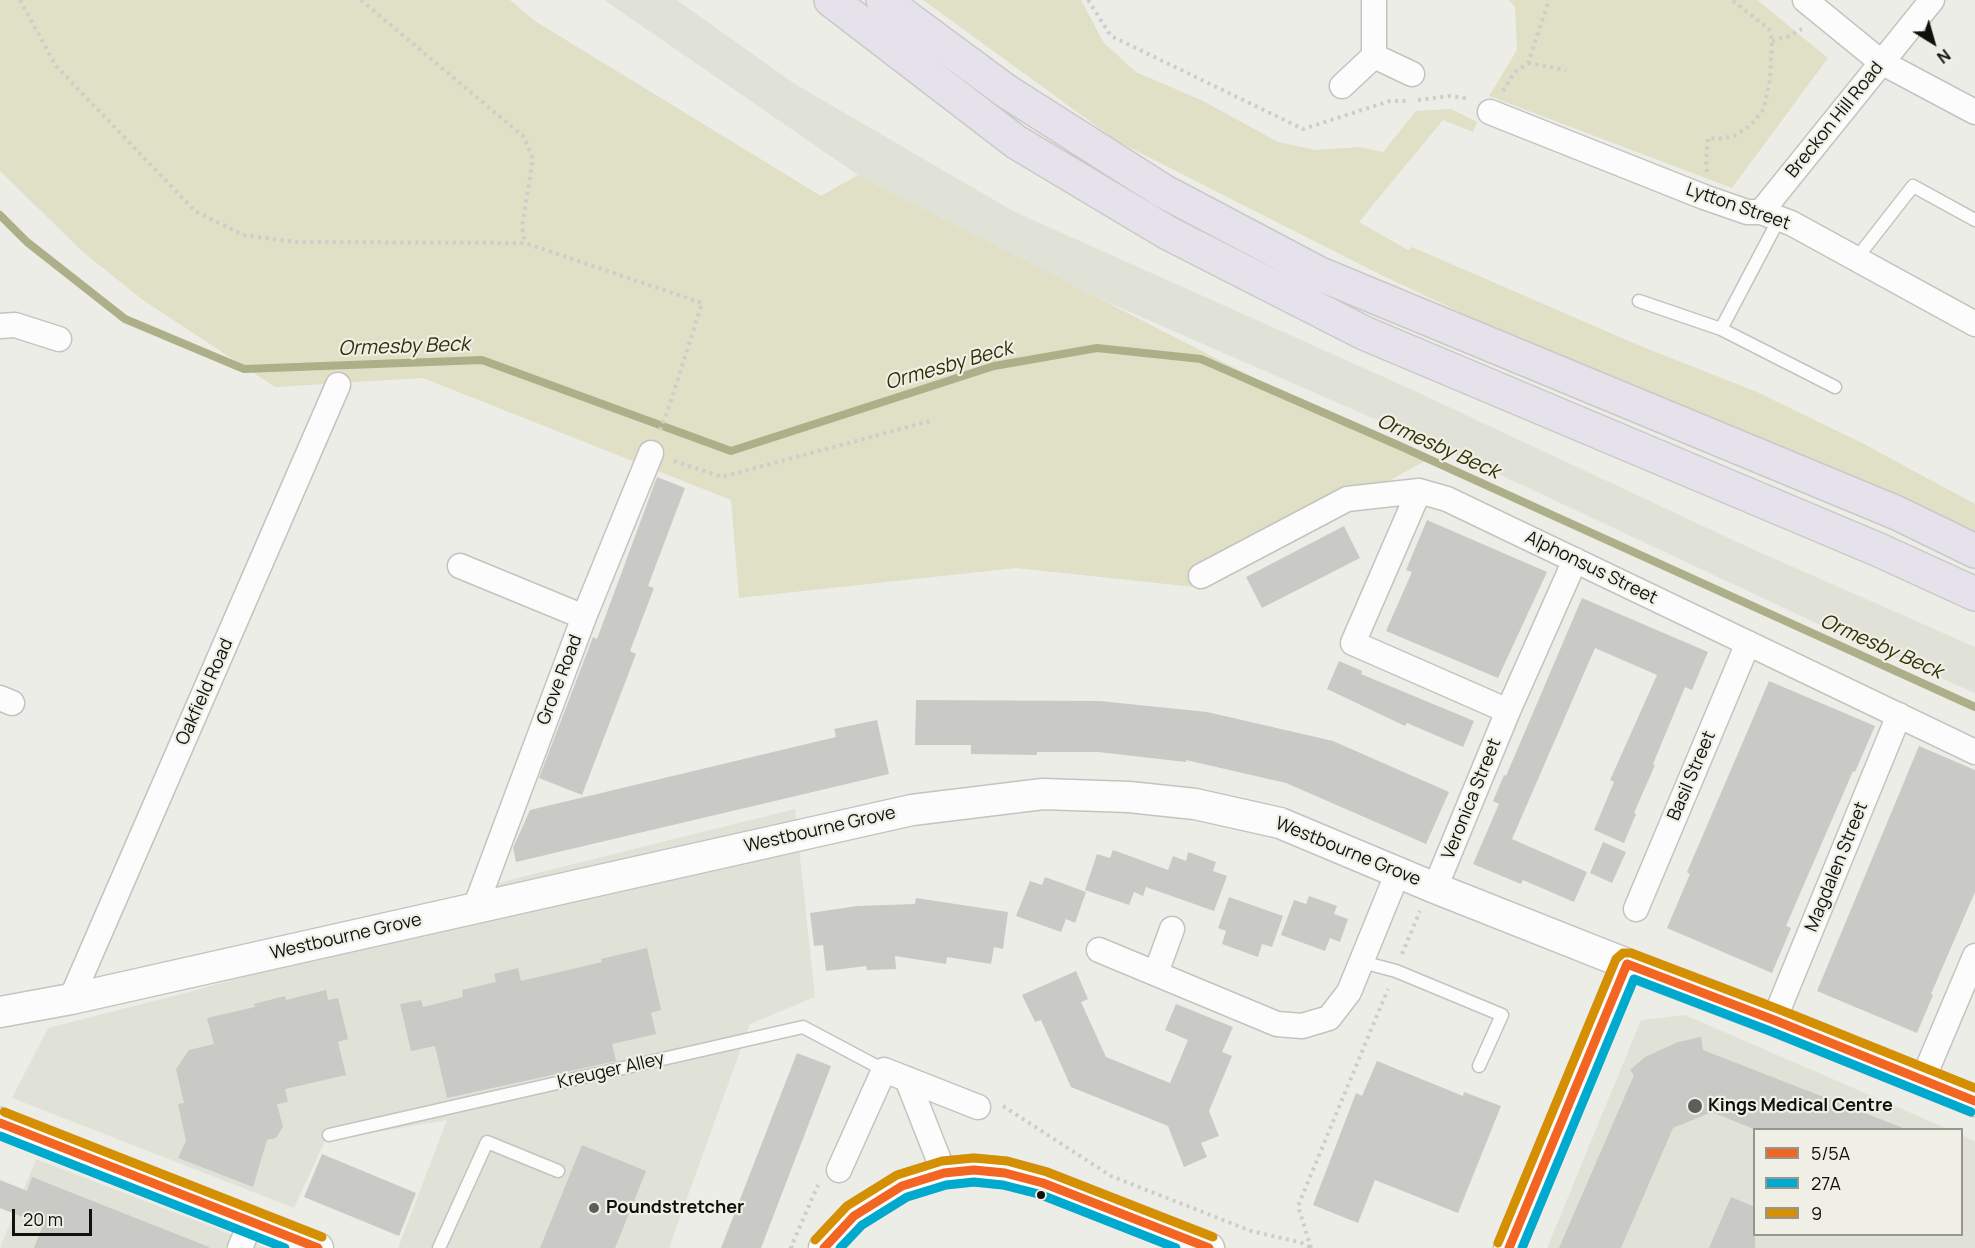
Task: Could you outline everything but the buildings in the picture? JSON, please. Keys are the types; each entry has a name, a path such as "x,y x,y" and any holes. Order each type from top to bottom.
{"highway":[{"path":"831,0 1016,142 1168,233 1364,333 1868,546 1975,594"},
{"path":"883,0 1006,91 1163,191 1320,274 1897,513 1975,551"}],"street":[{"path":"1342,86 1374,56 1374,0"},
{"path":"1805,0 1881,62 1975,111"},
{"name":"Breckon Hill Road","path":"1770,215 1881,62 1932,0"},
{"path":"1374,56 1412,74"},
{"name":"Lytton Street","path":"1490,112 1704,197 1747,212 1770,215 1791,223 1975,324"},
{"path":"0,326 15,325 59,339"},
{"name":"Oakfield Road","path":"71,999 339,385"},
{"name":"Grove Road","path":"475,908 584,617 654,446"},
{"path":"1419,491 1353,643 1508,711"},
{"name":"Alphonsus Street","path":"1202,576 1347,499 1419,491 1447,499 1975,752"},
{"name":"Veronica Street","path":"1433,887 1575,560"},
{"path":"460,566 584,617"},
{"name":"Basil Street","path":"1636,909 1748,643"},
{"name":"Magdalen Street","path":"1774,1020 1899,715"},
{"name":"Westbourne Grove","path":"0,1012 71,999 912,810 1044,794 1129,797 1195,804 1280,823 1433,887 1975,1101"},
{"path":"1099,950 1277,1024 1302,1026 1329,1018 1349,992 1398,872"},
{"path":"1156,973 1172,929"},
{"path":"1923,1079 1975,956"},
{"path":"1509,1248 1627,964"},
{"path":"839,1170 884,1070 978,1107"},
{"path":"907,1079 944,1173"},
{"path":"0,1123 245,1235 318,1248"},
{"path":"824,1248 854,1216 902,1186 944,1173 974,1170 1005,1173 1043,1183 1209,1248"}],"lane":[{"path":"1856,259 1913,186 1975,220"},
{"path":"1721,329 1770,215"},
{"path":"1639,301 1721,329 1834,387"},
{"path":"1362,962 1396,971 1502,1015 1479,1066"},
{"name":"Kreuger Alley","path":"329,1135 803,1027 884,1070"},
{"path":"439,1248 487,1142 558,1171"}],"path":[{"path":"20,0 56,66 64,75 195,211 243,234 295,242 525,243 702,303 668,410 654,446 722,477 934,420"},
{"path":"361,0 524,137 533,159 522,226 525,243"},
{"path":"1088,0 1111,36 1303,129 1390,100 1413,101 1450,96 1475,100 1490,112 1514,73 1528,63 1549,0"},
{"path":"1704,197 1708,179 1706,160 1708,138 1734,136 1750,125 1764,109 1770,80 1772,41 1769,29 1732,0"},
{"path":"1528,63 1566,70"},
{"path":"978,1107 994,1101 1111,1176 1251,1231 1299,1242 1311,1248 1298,1206 1433,887"},
{"path":"793,1248 791,1247 827,1166 839,1170"},
{"path":"1297,1248 1299,1242"}],"shaded area":[{"path":"604,0 677,0 795,84 1013,211 1404,386 1748,547 1975,647 1975,693 1818,624 1473,462 1100,299 858,175"},
{"path":"795,809 815,997 750,1024 669,1248 398,1248 447,1120 325,1141 294,1208 12,1098 48,1028 193,991 360,943 356,926 513,879"},
{"path":"1685,1015 1946,1128 1753,1128 1753,1236 1963,1236 1963,1135 1975,1141 1975,1248 1547,1248 1641,1020"},
{"path":"36,1159 267,1248 0,1248"}],"green space":[{"path":"0,0 510,0 535,21 821,196 858,175 1317,410 1425,461 1194,587 1016,568 739,598 731,500 423,378 275,387 143,300 84,253 0,171"},
{"path":"923,0 1081,0 1104,43 1136,72 1203,101 1278,142 1316,150 1359,147 1383,152 1416,111 1451,109 1477,122 1473,132 1443,120 1359,222 1408,250 1412,247 1638,345 1757,392 1862,443 1975,504 1975,547 1609,382 1381,275 1117,141"},
{"path":"1509,0 1757,0 1828,58 1732,188 1489,96 1517,50 1515,7"}],"waterway":[{"name":"Ormesby Beck","path":"0,215 27,242 125,319 244,369 482,360 731,451 994,366 1097,348 1201,359 1400,446 1975,707"}],"transit line":[{"name":"9","path":"1498,1243 1616,959 1623,953 1631,953 1778,1009 1975,1088"},
{"name":"5/5A","path":"1627,964 1975,1101"},
{"name":"5/5A","path":"1509,1248 1627,964"},
{"name":"27A","path":"1522,1248 1634,979 1971,1112"},
{"name":"9","path":"4,1112 322,1237"},
{"name":"5/5A","path":"0,1123 318,1248"},
{"name":"27A","path":"0,1136 285,1248"},
{"name":"9","path":"815,1240 847,1206 897,1175 942,1161 974,1158 1007,1161 1047,1172 1213,1237"},
{"name":"5/5A","path":"824,1248 854,1216 902,1186 944,1173 974,1170 1005,1173 1043,1183 1209,1248"},
{"name":"27A","path":"840,1248 862,1225 907,1197 946,1185 974,1182 1003,1185 1039,1194 1176,1248"}],"place":[{"name":"Kings Medical Centre","path":"1695,1106"},
{"name":"Poundstretcher","path":"594,1208"}]}
